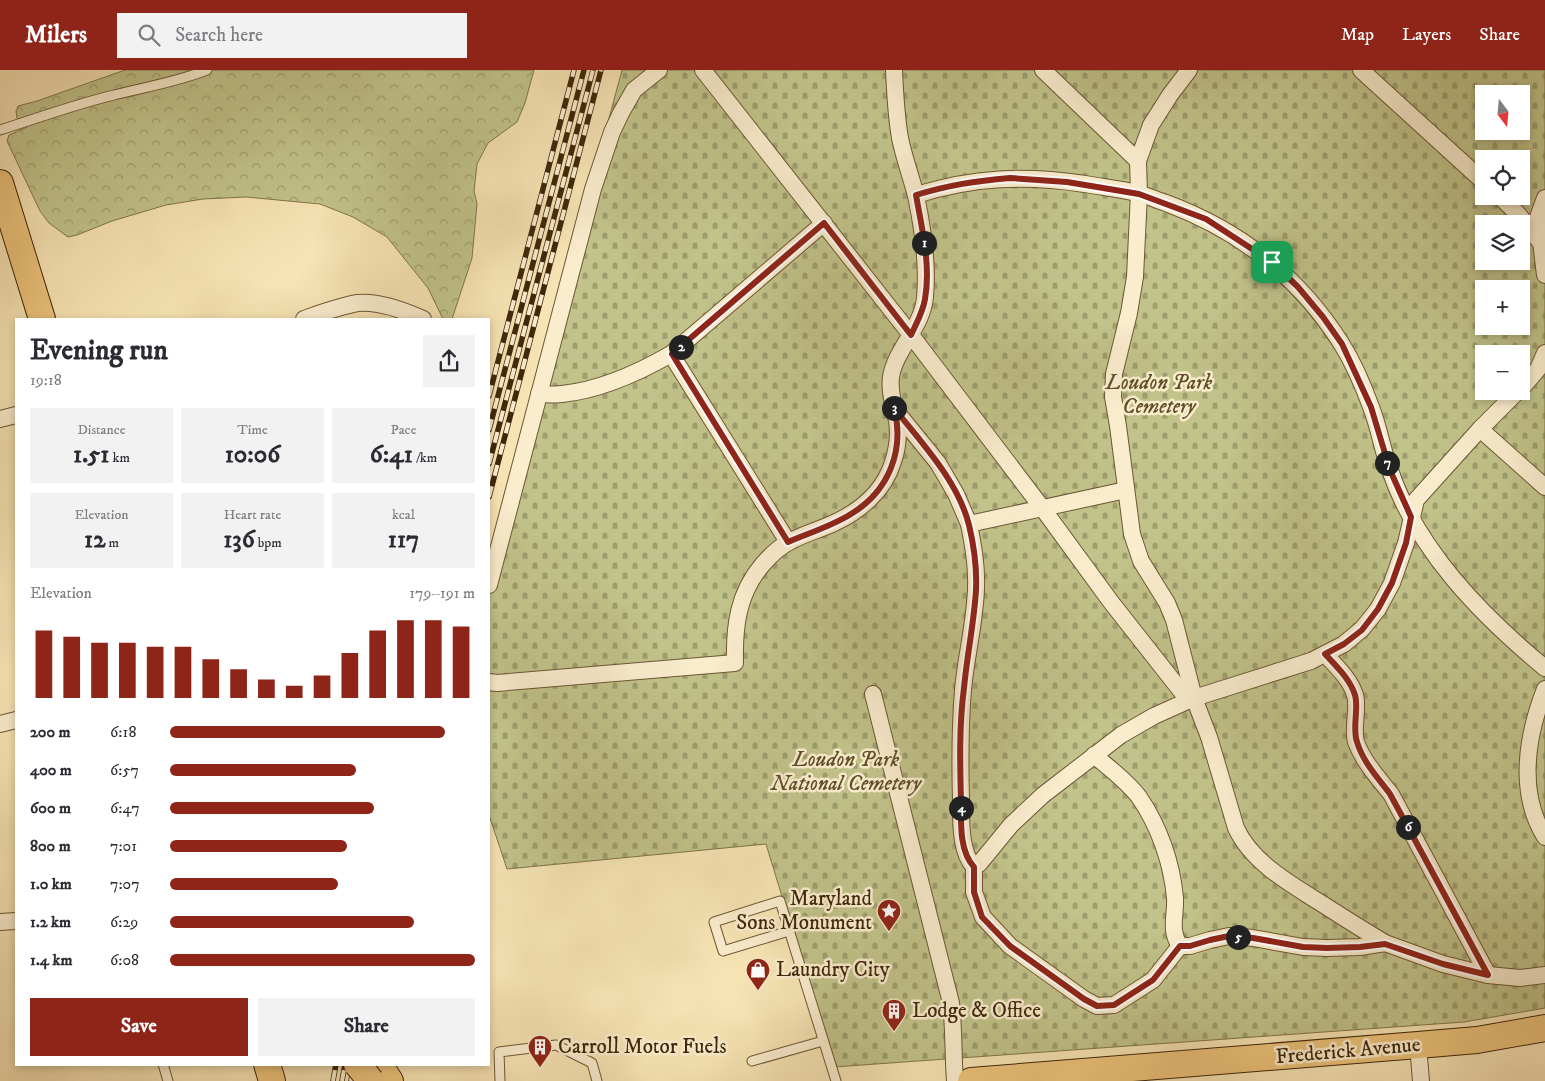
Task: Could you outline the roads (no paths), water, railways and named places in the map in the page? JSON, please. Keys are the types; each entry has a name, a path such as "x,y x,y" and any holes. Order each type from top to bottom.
{"main road":[{"path":"0,183 42,318"},
{"name":"Frederick Avenue","path":"971,1081 1172,1069 1477,1040 1545,1028"},
{"path":"268,1066 272,1081"},
{"path":"359,1066 370,1081"},
{"path":"380,1066 390,1081"}],"street":[{"path":"490,582 593,189 612,132 621,113 634,90 659,70"},
{"path":"703,70 911,335 1111,602 1181,691 1194,698"},
{"path":"490,682 735,663 736,624 739,608 745,590 754,574 768,558 788,542 834,523 865,504 886,478 893,462 896,448 898,422 890,386 891,374 920,316 925,300 927,271 916,195 900,138 895,100 894,70"},
{"path":"1043,70 1138,161"},
{"path":"1189,70 1151,125 1138,161 1139,194 1135,276 1129,313 1114,374 1113,397 1132,534 1142,561 1167,602 1174,620 1194,698 1209,737 1236,828 1240,838 1266,865 1292,885 1385,944 1443,964 1488,975 1520,978 1545,975"},
{"path":"1361,70 1475,174"},
{"path":"916,195 944,186 1010,178 1067,182 1139,194 1206,219 1272,262 1298,287 1342,344 1371,407 1390,470 1411,517 1428,545 1482,611 1516,644 1545,668"},
{"path":"1545,198 1538,217 1545,275"},
{"path":"1508,205 1543,246"},
{"path":"539,394 561,394 606,383 649,367 672,354 824,223"},
{"path":"307,318 358,303 375,304 421,318"},
{"path":"1530,378 1538,369 1545,353"},
{"path":"672,354 788,542"},
{"path":"974,867 979,864 1012,825 1043,795 1129,730 1154,716 1194,698 1311,661 1344,644 1362,630 1378,609 1392,583 1406,543 1416,500 1509,400"},
{"path":"894,408 938,463 956,494 969,524 976,567 976,589 974,617 963,689 960,730 961,818 964,851 968,861 974,867 974,892 982,917 1010,946 1084,999 1097,1006 1114,1005 1153,980 1180,946"},
{"path":"0,419 15,414"},
{"path":"1480,429 1545,487"},
{"path":"969,524 1126,490"},
{"path":"1325,654 1340,669 1355,696 1356,740 1362,754 1390,794 1488,975"},
{"path":"1545,689 1537,709 1529,744 1527,770 1530,799 1539,827 1545,837"},
{"path":"873,694 951,1004 955,1081"},
{"path":"0,724 15,720"},
{"path":"1094,755 1121,778 1138,796 1164,846 1175,900 1174,939 1180,946 1190,946 1229,936 1253,938 1303,947 1327,948 1385,944"},
{"path":"0,922 15,921"},
{"path":"1418,1045 1421,1081"}],"lane":[{"path":"0,130 114,95 193,76 207,70"},
{"path":"790,930 723,951 714,922 780,901 790,930 836,1081"},
{"path":"752,1061 823,1041"},
{"path":"500,1081 499,1052 556,1046 592,1063 597,1081"},
{"path":"164,1066 168,1081"}],"railway":[{"path":"490,392 574,70"},
{"path":"490,426 584,70"},
{"path":"490,460 593,70"},
{"path":"490,493 601,70"},
{"path":"333,1081 336,1066"},
{"path":"342,1081 345,1066"},
{"path":"351,1081 354,1066"},
{"path":"361,1081 363,1066"}],"place":[{"name":"Maryland Sons Monument","path":"889,932"},
{"name":"Laundry City","path":"758,991"},
{"name":"Lodge & Office","path":"894,1032"},
{"name":"Carroll Motor Fuels","path":"540,1068"}],"park label":[{"name":"Loudon Park Cemetery","path":"1159,395"},
{"name":"Loudon Park National Cemetery","path":"846,772"}]}
